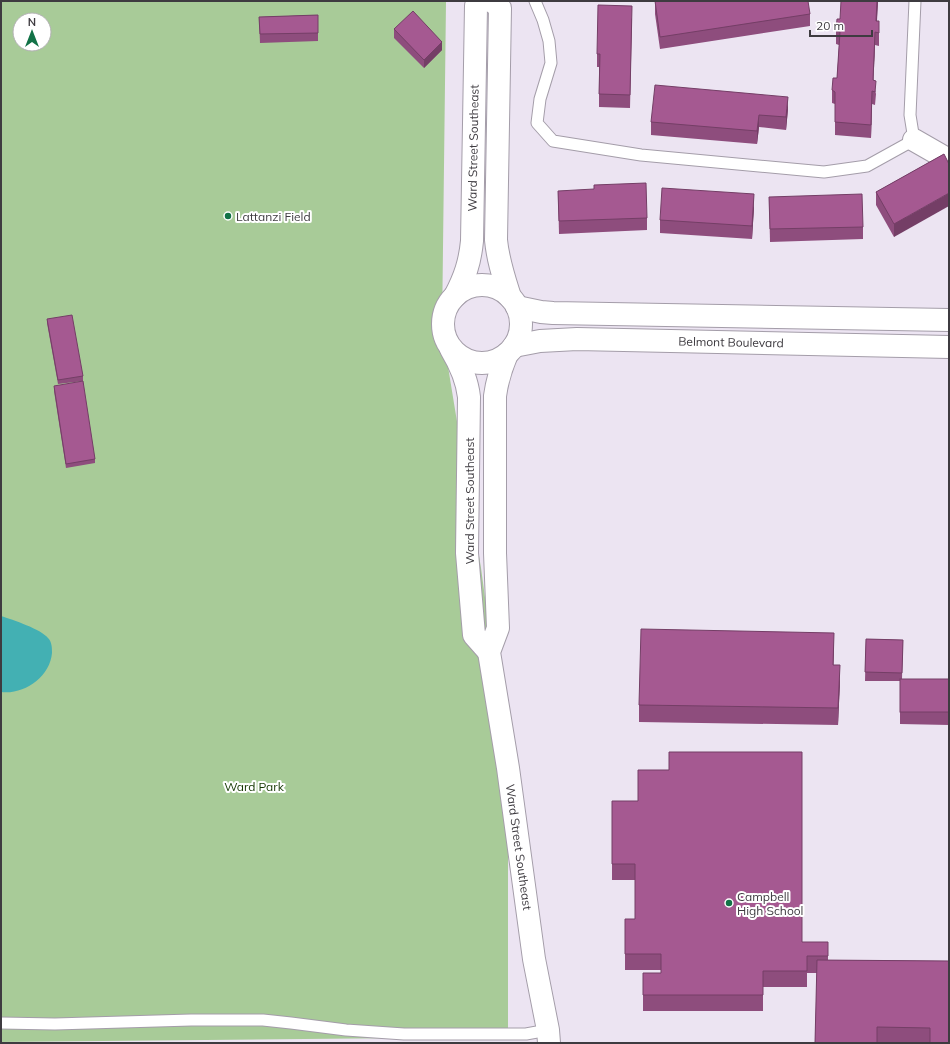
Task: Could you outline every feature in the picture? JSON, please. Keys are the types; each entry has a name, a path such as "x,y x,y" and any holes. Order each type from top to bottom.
{"street":[{"name":"Ward Street Southeast","path":"484,1 476,6 475,18 472,241 470,257 467,271 455,296 447,308 443,321 444,336 461,366 468,383 468,553 474,635 489,652"},
{"name":"Ward Street Southeast","path":"492,1 500,8 497,256 500,269 513,302 519,311 522,325 518,341 501,367 494,396 495,553 498,628 489,652 508,768 534,959 548,1037"},
{"path":"914,140 949,160"},
{"path":"455,296 468,288 483,285 498,288 513,302 535,311 553,313 949,320"},
{"name":"Belmont Boulevard","path":"511,350 551,340 577,339 949,347"},
{"path":"451,349 462,358 476,363 492,362 511,350"}],"lane":[{"path":"535,1 543,20 549,41 551,63 540,99 537,123 553,141 640,155 824,172 867,166 914,140 910,115 915,1"},
{"path":"1,1023 55,1024 191,1020 263,1020 346,1030 404,1034 526,1034 548,1037"}],"green space":[{"name":"Ward Park","path":"1,1 446,2 442,330 481,568 508,768 508,1037 1,1042"}],"water":[{"path":"1,616 39,631 49,640 52,647 50,662 41,677 34,683 18,691 1,692"}],"building":[{"path":"655,1 808,1 810,14 660,37"},
{"path":"841,1 877,1 876,21 879,21 879,33 875,32 873,80 876,81 875,92 872,91 871,125 835,122 835,92 832,90 833,78 837,78 840,32 836,31 837,19 840,19"},
{"path":"598,5 632,6 630,95 599,94 600,54 597,54"},
{"path":"413,11 442,42 424,60 394,29"},
{"path":"318,15 318,33 260,34 259,17"},
{"path":"655,85 788,97 786,117 759,115 757,131 651,122"},
{"path":"944,154 949,164 949,193 894,224 876,192"},
{"path":"646,183 647,218 559,221 558,191 594,189 594,185"},
{"path":"662,188 754,194 752,226 660,220"},
{"path":"862,194 863,227 770,229 769,197"},
{"path":"72,315 83,376 58,380 47,319"},
{"path":"83,381 95,459 66,464 54,386"},
{"path":"641,629 834,633 833,665 840,665 838,708 639,705"},
{"path":"866,639 903,640 902,673 865,672"},
{"path":"900,679 949,679 949,712 900,712"},
{"path":"669,752 802,752 802,942 828,942 828,956 807,956 807,971 763,971 763,995 643,995 643,973 661,973 661,954 625,954 625,919 635,919 635,864 612,864 612,801 638,801 638,770 669,770"},
{"path":"817,960 949,961 949,1043 930,1043 930,1028 877,1027 877,1043 815,1043"}],"place":[{"name":"Lattanzi Field","path":"228,216"},
{"name":"Campbell High School","path":"729,903"}]}
